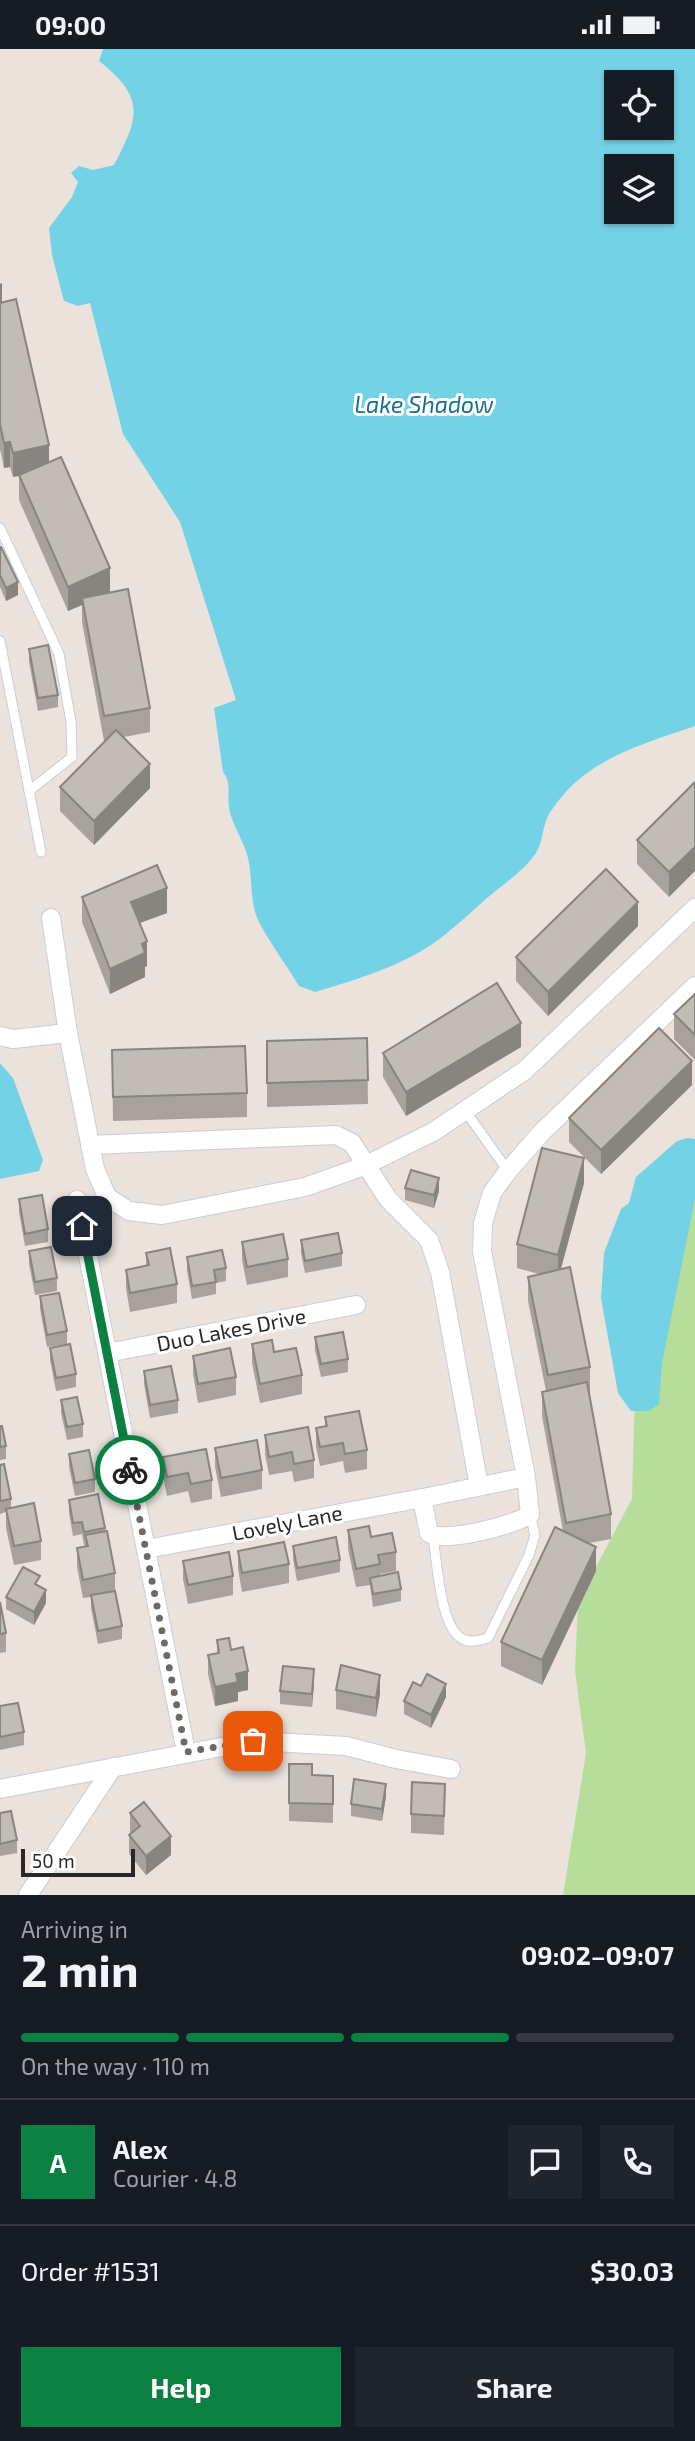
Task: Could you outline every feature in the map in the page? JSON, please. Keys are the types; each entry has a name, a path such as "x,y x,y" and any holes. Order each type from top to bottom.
{"street":[{"path":"51,918 68,1033 95,1169 107,1197 129,1211 162,1215 305,1187 364,1166 433,1132 524,1071 695,908"},
{"path":"428,1497 423,1504 429,1533 433,1537 513,1523 530,1514 526,1477 482,1251 483,1223 492,1193 542,1132 695,986"},
{"path":"0,1037 13,1039 68,1033"},
{"path":"90,1145 336,1135 352,1143 364,1166 388,1199 429,1240 440,1272 479,1486"},
{"path":"77,1200 186,1752"},
{"name":"Duo Lakes Drive","path":"107,1353 356,1305"},
{"name":"Lovely Lane","path":"146,1549 526,1477"},
{"path":"0,1789 253,1741 346,1746 451,1769"},
{"path":"28,1895 113,1767"}],"lane":[{"path":"0,528 59,654 71,722 72,757 29,791"},
{"path":"0,641 5,687 41,852"},
{"path":"466,1112 508,1171"},
{"path":"433,1537 446,1615 461,1638 474,1642 488,1638 529,1555 535,1535 530,1514"}],"green space":[{"path":"695,1190 695,1895 563,1895 586,1753 575,1671 578,1601 632,1499 635,1390"}],"water":[{"name":"Lake Shadow","path":"103,49 695,49 695,726 615,756 580,778 551,811 538,849 528,863 434,943 392,966 315,992 299,986 268,939 256,914 248,858 229,808 228,785 223,772 214,708 236,700 180,522 123,434 90,303 78,306 64,301 52,255 49,228 72,197 78,182 71,173 79,166 93,170 114,165 129,134 134,109 125,86 99,61"},
{"path":"0,1063 13,1078 43,1160 39,1171 0,1179"},
{"path":"695,1139 695,1199 662,1363 659,1404 649,1411 631,1411 618,1393 601,1298 604,1253 621,1209 629,1203 636,1177 677,1141"}],"building":[{"path":"16,299 49,445 13,453 10,442 4,443 0,424 0,303"},
{"path":"61,457 110,568 68,587 19,475"},
{"path":"0,547 18,582 6,588 0,575"},
{"path":"128,589 150,708 104,716 82,598"},
{"path":"48,645 58,695 38,698 29,649"},
{"path":"116,730 150,764 94,821 60,787"},
{"path":"695,782 695,847 669,872 637,840"},
{"path":"157,865 167,888 131,902 147,941 142,944 145,953 110,969 82,897"},
{"path":"606,869 638,902 548,992 516,957"},
{"path":"497,983 521,1023 406,1092 383,1053"},
{"path":"695,994 695,1035 674,1014"},
{"path":"659,1028 692,1061 601,1150 569,1118"},
{"path":"367,1038 368,1080 267,1083 267,1041"},
{"path":"245,1046 247,1093 113,1097 112,1050"},
{"path":"542,1148 584,1158 558,1255 517,1244"},
{"path":"411,1170 439,1178 434,1195 405,1188"},
{"path":"42,1195 48,1229 25,1234 19,1199"},
{"path":"338,1233 342,1253 305,1261 301,1240"},
{"path":"283,1234 288,1259 247,1267 242,1242"},
{"path":"51,1247 57,1278 35,1282 29,1251"},
{"path":"170,1248 177,1284 130,1293 126,1270 149,1265 146,1253"},
{"path":"222,1250 226,1268 214,1270 216,1282 192,1286 187,1257"},
{"path":"570,1267 590,1367 548,1375 528,1277"},
{"path":"59,1293 67,1331 47,1335 40,1296"},
{"path":"343,1332 348,1359 321,1364 315,1337"},
{"path":"272,1340 274,1352 296,1348 302,1375 260,1384 252,1344"},
{"path":"70,1344 76,1374 56,1378 50,1348"},
{"path":"230,1348 236,1377 198,1384 193,1356"},
{"path":"171,1366 178,1400 150,1405 144,1371"},
{"path":"587,1382 611,1514 566,1523 542,1392"},
{"path":"77,1397 83,1424 67,1427 61,1400"},
{"path":"359,1411 367,1450 345,1454 343,1443 320,1447 316,1428 327,1426 325,1417"},
{"path":"0,1426 6,1446 0,1447"},
{"path":"308,1427 314,1460 294,1464 292,1452 269,1457 265,1435"},
{"path":"257,1440 262,1470 221,1478 215,1448"},
{"path":"206,1449 212,1480 191,1484 188,1473 167,1477 163,1457"},
{"path":"89,1450 95,1479 75,1483 69,1454"},
{"path":"4,1464 11,1499 0,1501 0,1465"},
{"path":"98,1494 105,1528 84,1532 82,1522 73,1523 69,1500"},
{"path":"34,1503 41,1541 14,1546 6,1509"},
{"path":"369,1526 371,1537 392,1533 396,1552 378,1555 380,1564 356,1569 348,1530"},
{"path":"555,1527 596,1547 542,1660 501,1642"},
{"path":"107,1531 115,1573 83,1580 77,1548 88,1546 85,1535"},
{"path":"336,1537 340,1560 297,1568 293,1546"},
{"path":"284,1542 289,1564 242,1573 238,1551"},
{"path":"229,1552 233,1576 188,1585 183,1561"},
{"path":"23,1567 40,1576 35,1584 46,1590 34,1612 6,1597"},
{"path":"398,1572 401,1589 373,1594 370,1578"},
{"path":"115,1591 122,1626 98,1631 91,1595"},
{"path":"0,1602 6,1633 0,1634"},
{"path":"229,1638 231,1650 243,1647 248,1671 236,1674 238,1682 215,1687 208,1655 219,1653 217,1640"},
{"path":"341,1665 380,1675 376,1698 336,1690"},
{"path":"283,1666 314,1669 312,1694 280,1691"},
{"path":"427,1674 446,1684 431,1715 404,1701 413,1682 421,1686"},
{"path":"18,1703 24,1732 0,1737 0,1706"},
{"path":"289,1764 312,1764 312,1775 333,1776 333,1804 289,1803"},
{"path":"354,1779 386,1784 382,1809 351,1804"},
{"path":"412,1782 445,1784 444,1816 411,1814"},
{"path":"144,1802 171,1836 146,1856 129,1835 140,1826 130,1813"},
{"path":"11,1811 17,1840 0,1844 0,1813"}],"way so far":[{"path":"130,1470 186,1752 253,1741"}],"route":[{"path":"82,1226 130,1470"}]}
